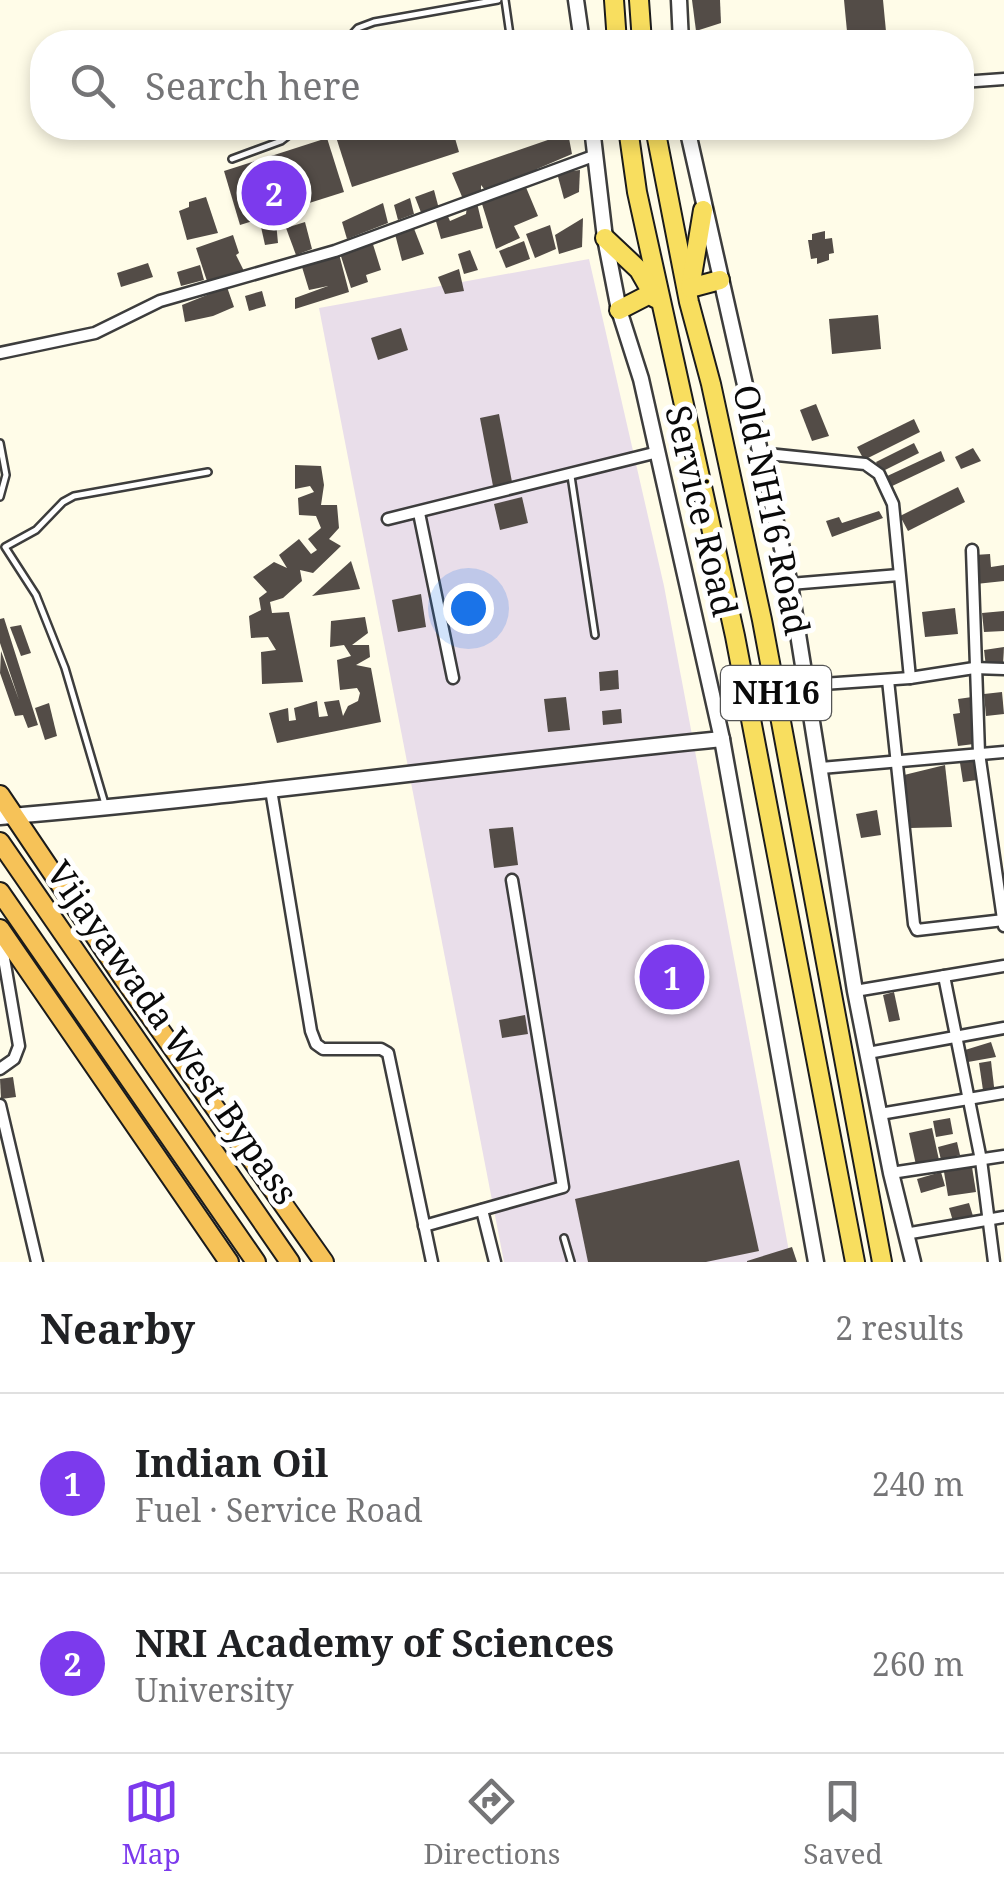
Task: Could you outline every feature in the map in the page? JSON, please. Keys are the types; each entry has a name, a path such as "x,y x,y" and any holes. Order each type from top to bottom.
{"highway":[{"path":"0,795 7,816 324,1262"},
{"name":"Vijayawada West Bypass","path":"0,842 290,1262"},
{"name":"Vijayawada West Bypass","path":"0,892 256,1262"},
{"path":"0,931 229,1262"}],"main road":[{"path":"614,0 616,30"},
{"path":"639,0 641,30"},
{"name":"Old NH16 Road","path":"630,140 637,192 735,636 855,1262"},
{"name":"Old NH16 Road","path":"658,140 762,620 882,1262"},
{"path":"690,295 703,210"},
{"path":"606,238 639,270 665,316"},
{"path":"690,295 720,280"},
{"path":"619,310 652,294"}],"street":[{"path":"576,0 580,30"},
{"path":"679,0 680,30"},
{"path":"974,81 1004,79"},
{"name":"Service Road","path":"594,140 619,310 658,452 722,739 816,1262"},
{"path":"689,140 790,584 833,864 891,1174 912,1262"},
{"path":"0,353 95,333 160,301 340,250 596,155"},
{"path":"388,520 658,452"},
{"path":"758,453 875,468 893,504 910,678"},
{"path":"418,513 453,678"},
{"path":"888,680 917,930 1004,922 979,753 972,550"},
{"path":"790,584 900,575"},
{"path":"808,684 910,678 974,668 1004,669"},
{"path":"7,816 722,739"},
{"path":"821,768 1004,752"},
{"path":"272,790 311,1031 316,1044 323,1049 381,1048 388,1053 432,1262"},
{"path":"424,1226 563,1188 512,880"},
{"path":"0,931 19,1046 14,1059 0,1068"},
{"path":"856,991 1004,966"},
{"path":"944,976 980,1160 994,1262"},
{"path":"868,1052 1004,1028"},
{"path":"0,1060 14,1059"},
{"path":"880,1114 1004,1093"},
{"path":"0,1105 37,1262"},
{"path":"891,1174 1004,1156"},
{"path":"482,1210 495,1262"},
{"path":"905,1234 1004,1217"}],"lane":[{"path":"356,30 374,22 502,0 508,30"},
{"path":"232,159 282,140"},
{"path":"0,442 6,475 0,496"},
{"path":"4,547 36,530 74,496 208,472"},
{"path":"571,473 595,635"},
{"path":"0,540 36,596 65,668 106,805"},
{"path":"564,1238 571,1262"}],"shaded area":[{"path":"589,259 664,586 791,1262 504,1262 319,308"}],"building":[{"path":"692,0 720,0 721,23 696,30"},
{"path":"844,0 883,0 886,30 847,30"},
{"path":"328,140 344,192 240,225 224,171"},
{"path":"337,140 456,140 459,152 352,187"},
{"path":"548,140 569,140 572,154 537,169 538,174 485,190 481,185 481,193 463,199 452,173"},
{"path":"580,170 579,192 564,199 557,173"},
{"path":"525,185 538,216 514,226 520,238 496,249 482,204"},
{"path":"434,190 439,209 422,215 415,197"},
{"path":"206,197 218,233 187,240 179,211 189,207 189,202"},
{"path":"410,198 414,214 398,220 394,205"},
{"path":"383,203 388,223 347,239 342,222"},
{"path":"477,203 483,228 441,239 435,218 446,212 450,221 466,214 467,206"},
{"path":"583,218 582,247 559,254 555,235"},
{"path":"276,222 278,243 265,245 261,227"},
{"path":"305,222 312,249 296,255 286,228"},
{"path":"550,225 556,249 535,258 526,234"},
{"path":"413,226 424,254 402,261 395,234"},
{"path":"825,231 825,239 832,238 834,253 829,254 829,260 817,264 817,258 811,259 808,240 812,240 812,234"},
{"path":"233,235 244,271 207,281 196,248"},
{"path":"371,238 381,270 366,275 368,282 351,288 339,250"},
{"path":"524,241 530,259 506,268 499,251"},
{"path":"470,250 478,270 464,274 458,254"},
{"path":"339,254 349,292 295,309 295,298 328,286 309,290 302,267"},
{"path":"148,263 153,277 121,287 117,273"},
{"path":"200,265 204,280 181,286 177,272"},
{"path":"459,269 464,291 445,294 438,277"},
{"path":"227,287 234,307 185,322 182,305"},
{"path":"262,291 266,306 249,311 245,296"},
{"path":"878,315 881,349 832,354 829,319"},
{"path":"401,328 408,350 378,360 371,338"},
{"path":"816,404 829,436 812,441 800,410"},
{"path":"499,414 512,482 493,486 480,418"},
{"path":"914,419 920,432 864,460 857,447"},
{"path":"914,443 919,453 881,472 876,462"},
{"path":"973,448 981,461 961,469 955,457"},
{"path":"941,451 945,461 888,488 883,478"},
{"path":"295,465 321,466 321,505 337,505 339,528 329,539 341,546 313,573 300,570 302,581 283,598 270,602 272,613 289,612 303,682 262,684 261,652 276,650 268,637 251,638 249,616 261,610 259,598 267,592 253,577 274,562 287,568 279,555 299,539 311,554 317,550 308,539 321,528 316,516 299,515 298,498 314,492 310,486 295,489"},
{"path":"958,487 965,502 908,531 900,516"},
{"path":"522,497 528,523 500,530 494,504"},
{"path":"879,511 883,518 832,537 826,521 839,517 842,523"},
{"path":"990,554 991,567 1004,565 1004,581 976,584 974,555"},
{"path":"351,561 360,589 312,596"},
{"path":"421,594 426,627 398,632 392,600"},
{"path":"955,608 958,634 925,637 922,612"},
{"path":"1004,611 1004,631 984,632 982,613"},
{"path":"365,617 368,633 352,645 369,645 370,657 356,665 371,668 381,722 277,743 269,713 288,708 289,721 296,720 294,708 317,701 319,717 328,716 324,702 339,700 343,716 348,706 358,701 357,688 340,690 337,660 351,656 344,645 330,647 331,621"},
{"path":"4,618 38,725 28,728 23,715 15,716 0,673 1,651 19,700 0,643 0,619"},
{"path":"21,625 31,653 21,656 10,627"},
{"path":"1004,647 1003,665 986,667 984,650"},
{"path":"618,670 619,689 600,691 599,672"},
{"path":"1002,692 1004,714 986,716 984,694"},
{"path":"566,697 570,730 548,732 544,699"},
{"path":"972,697 974,744 958,746 953,714 960,713 958,699"},
{"path":"49,703 57,736 45,740 35,708"},
{"path":"621,709 622,723 603,725 602,711"},
{"path":"975,760 977,780 963,782 960,763"},
{"path":"945,765 952,827 910,828 904,775"},
{"path":"877,810 881,835 861,838 856,814"},
{"path":"513,827 518,865 494,868 489,829"},
{"path":"894,992 900,1020 889,1022 883,995"},
{"path":"525,1015 528,1034 502,1038 499,1020"},
{"path":"991,1042 996,1057 968,1062 965,1050"},
{"path":"991,1061 995,1095 984,1097 979,1063"},
{"path":"13,1077 16,1097 1,1099 0,1079"},
{"path":"950,1118 953,1134 936,1137 933,1121"},
{"path":"932,1128 939,1160 916,1165 909,1133"},
{"path":"957,1142 960,1155 941,1160 938,1147"},
{"path":"739,1160 759,1251 706,1262 588,1262 575,1199"},
{"path":"972,1167 976,1192 948,1196 944,1172"},
{"path":"941,1172 945,1186 921,1193 917,1179"},
{"path":"969,1203 973,1216 953,1221 949,1208"},
{"path":"792,1247 797,1262 747,1262 747,1261"}],"place":[{"name":"NRI Academy of Sciences","path":"274,193"},
{"name":"Indian Oil","path":"672,977"}]}
